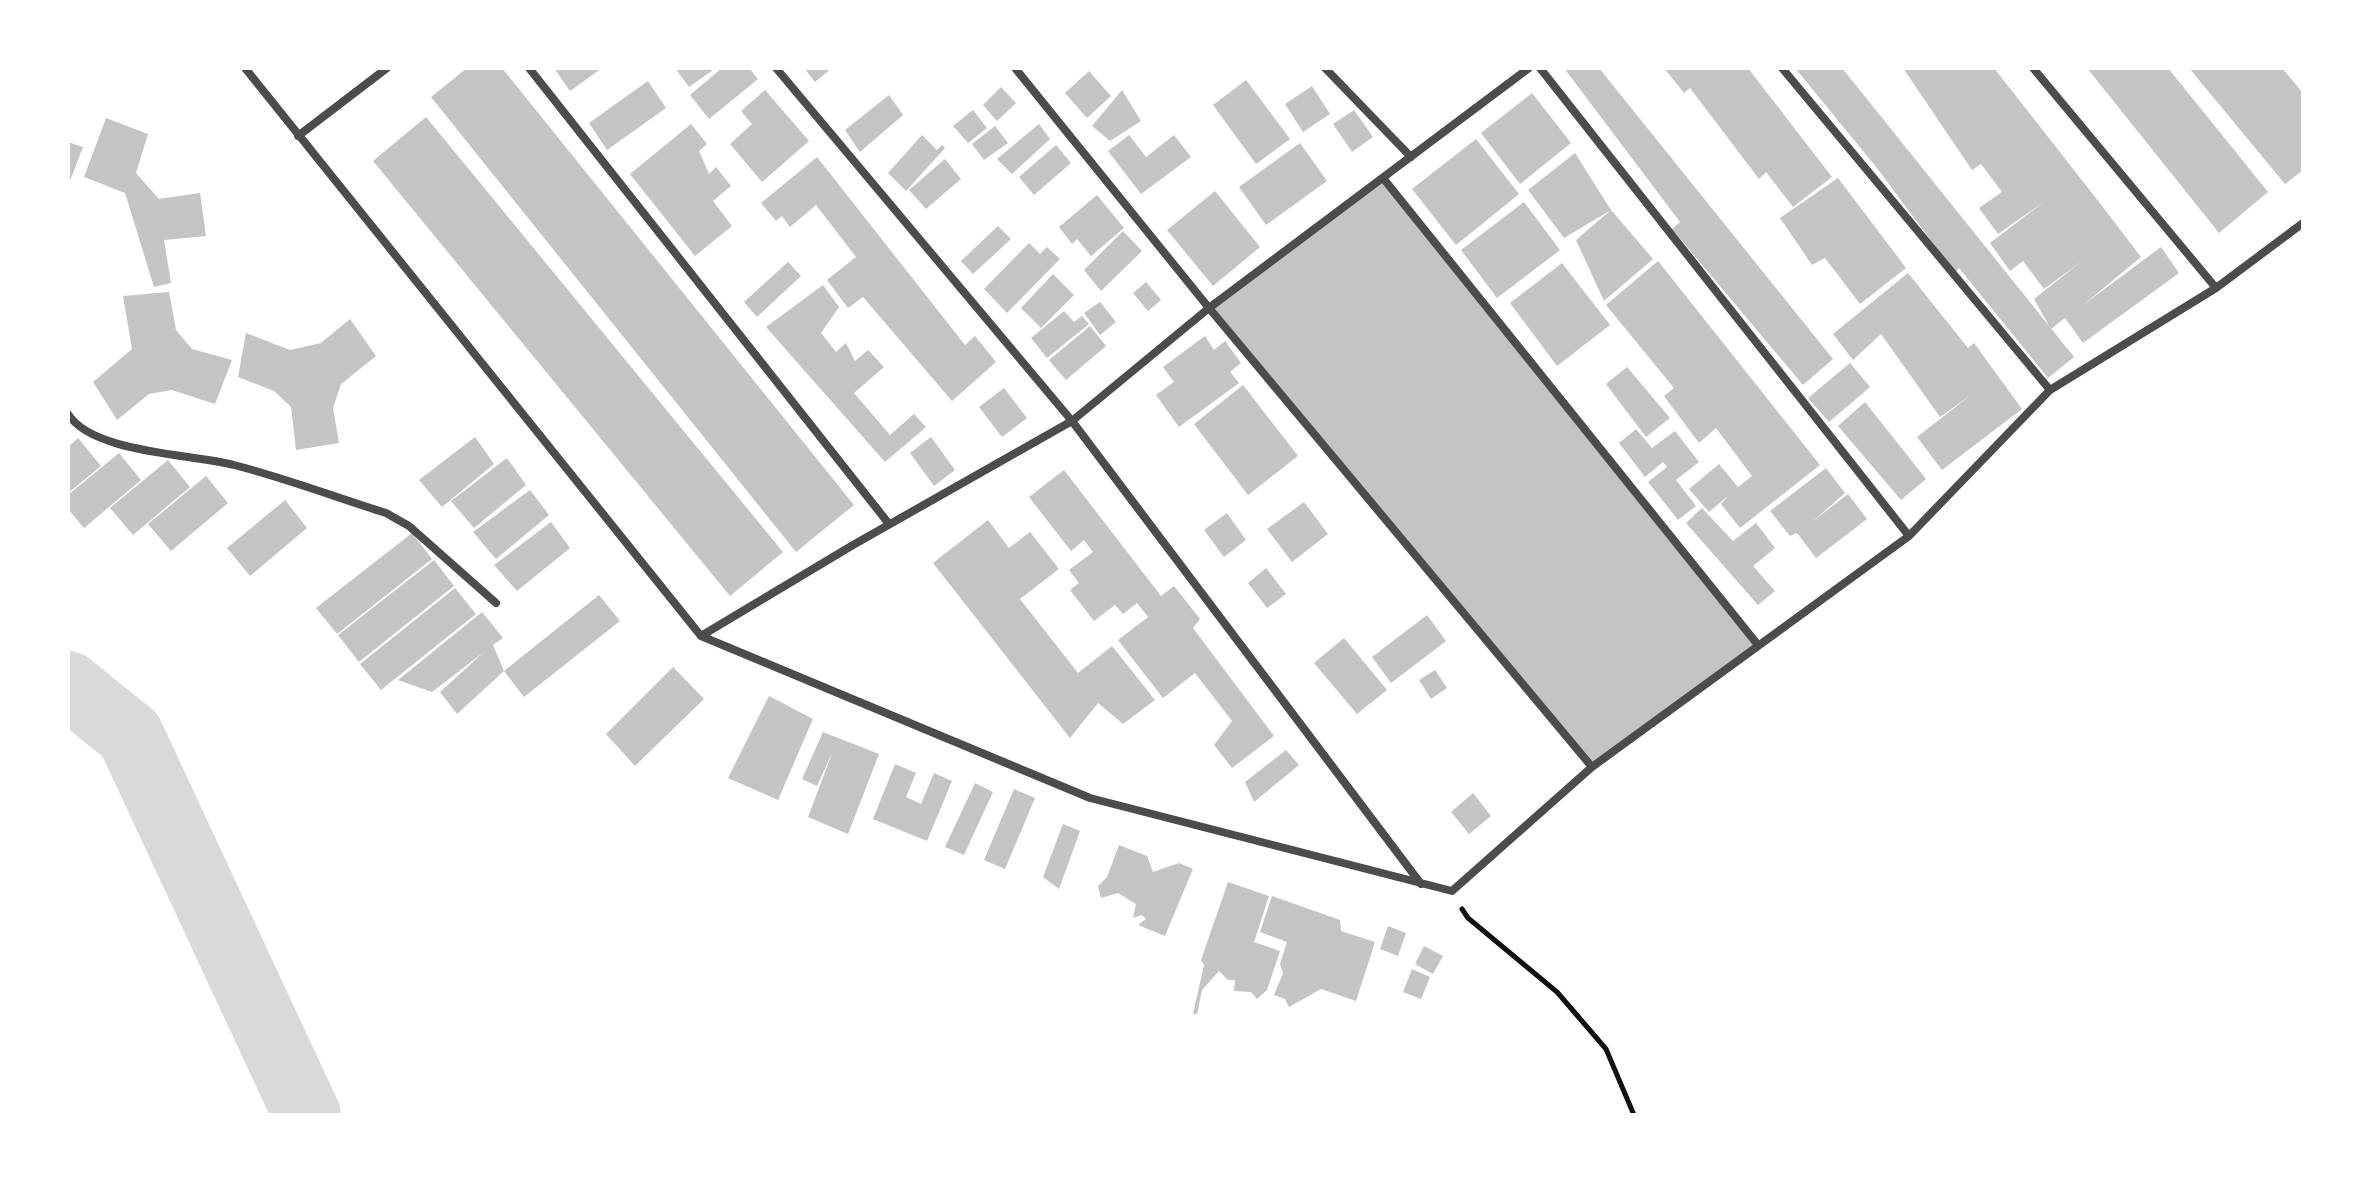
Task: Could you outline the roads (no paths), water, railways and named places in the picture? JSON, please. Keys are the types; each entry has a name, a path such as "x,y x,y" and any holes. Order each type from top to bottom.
{"street":[{"path":"245,68 701,636 1090,798 1452,891 1592,767 1909,536 2050,390 2216,288 2303,223"},
{"path":"298,136 387,68"},
{"path":"529,68 889,524"},
{"path":"776,68 1072,421 1422,885"},
{"path":"1015,68 1209,308 1592,767"},
{"path":"1325,68 1411,157"},
{"path":"701,636 889,524 1072,421 1209,308 1529,68"},
{"path":"1540,68 1909,536"},
{"path":"1782,68 2050,390"},
{"path":"2033,68 2216,288"},
{"path":"1383,178 1758,645"},
{"path":"68,414 73,422 91,433 126,444 233,465 386,513 409,526 496,603"}],"waterway":[{"path":"68,685 130,735 307,1115"}]}
